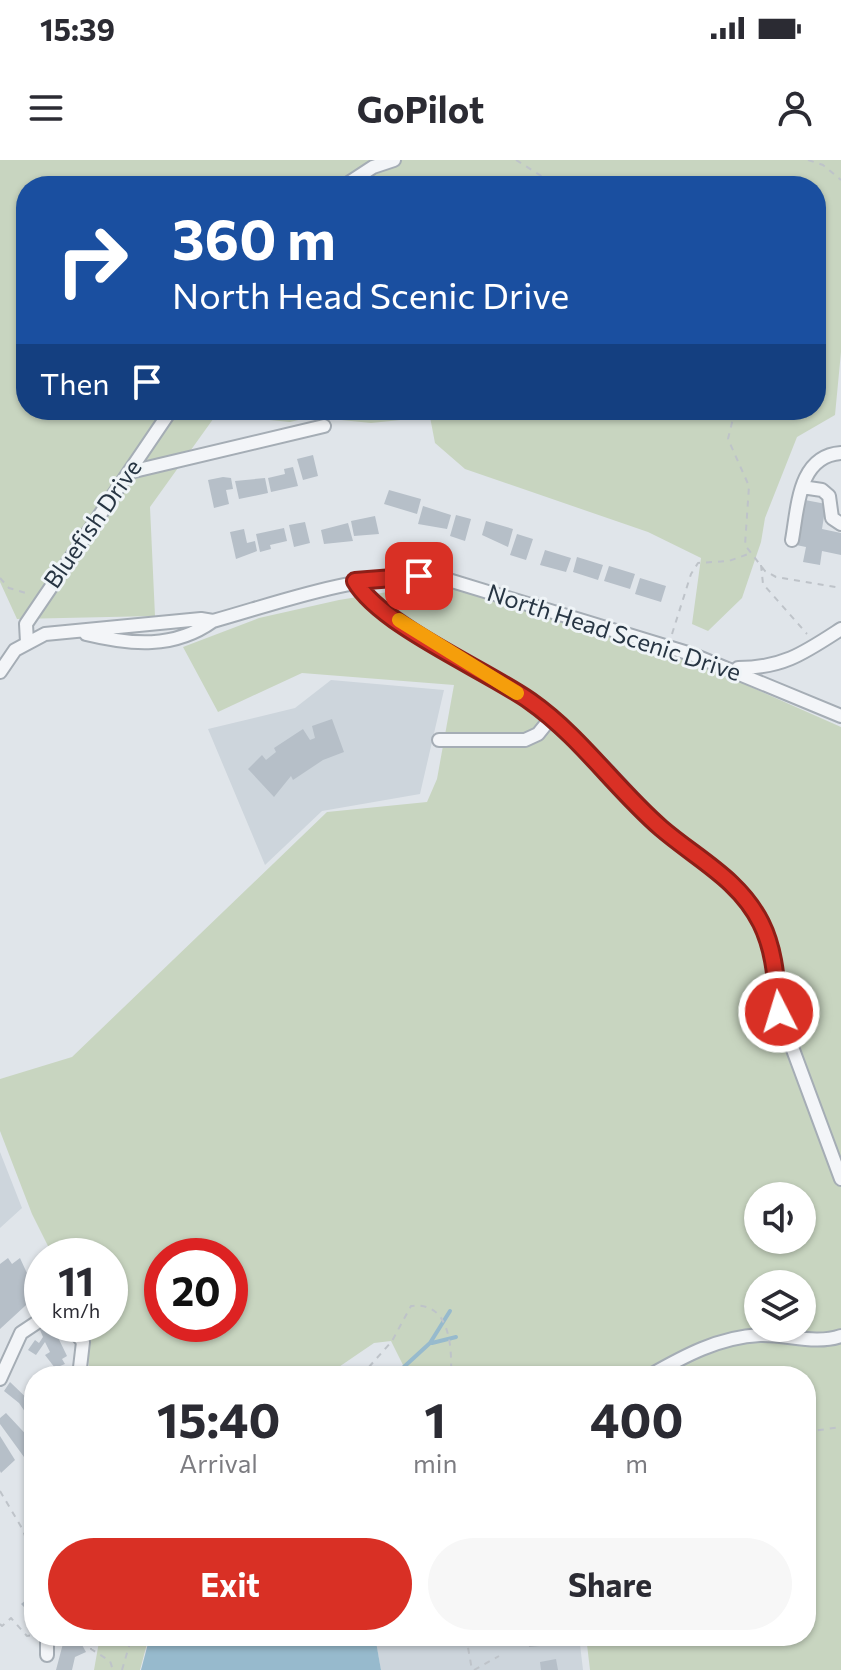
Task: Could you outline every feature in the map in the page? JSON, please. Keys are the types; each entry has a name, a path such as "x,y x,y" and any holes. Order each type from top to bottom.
{"street":[{"path":"359,176 373,167 394,160"},
{"name":"Bluefish Drive","path":"27,642 26,624 164,420"},
{"path":"130,472 324,426"},
{"path":"792,540 802,487 814,464 841,453"},
{"path":"802,487 822,490 829,496 832,518 841,524"},
{"name":"North Head Scenic Drive","path":"27,642 45,634 201,619 213,621 355,581 396,576 442,578 732,668 841,716"},
{"path":"355,581 362,593 444,651 531,702 604,767 661,828 734,884 760,921 771,946 779,1012 841,1179"},
{"path":"78,632 148,644 181,637 213,621"},
{"path":"732,668 769,668 841,629"},
{"path":"0,672 15,650 27,642"},
{"path":"821,708 841,705"},
{"path":"439,740 525,740 538,734 550,719"},
{"path":"0,1379 24,1331"},
{"path":"670,1366 720,1342 757,1335 819,1340 841,1336"},
{"path":"80,1366 83,1342"},
{"path":"47,1646 47,1655"}],"path":[{"path":"516,160 541,176"},
{"path":"808,160 823,165 841,180"},
{"path":"733,420 728,439 749,486 745,545 765,571 776,577 841,588"},
{"path":"671,637 691,574 698,563 729,561 752,553"},
{"path":"760,564 763,584 816,645"},
{"path":"0,578 9,588 41,601"},
{"path":"370,1366 392,1341 393,1334 411,1306 426,1305 445,1324 449,1335 451,1366"},
{"path":"816,1431 841,1427"},
{"path":"0,1491 24,1533"},
{"path":"0,1624 2,1626 11,1618 24,1633"},
{"path":"91,1646 91,1649 110,1661 113,1670"},
{"path":"122,1670 129,1646"},
{"path":"468,1646 473,1670 499,1656"}],"shaded area":[{"path":"331,680 444,690 420,794 322,811 265,865 208,729 295,708"},
{"path":"0,1152 22,1208 0,1228"},
{"path":"377,1646 580,1646 583,1670 381,1670"}],"green space":[{"path":"0,160 841,160 841,352 835,415 797,437 765,518 761,542 742,598 708,631 692,624 701,558 648,532 465,469 435,443 431,420 826,420 826,176 16,176 16,420 212,420 150,507 155,616 17,619 0,582"},
{"path":"341,420 400,420 371,423"},
{"path":"442,583 688,659 841,727 841,1670 590,1670 587,1646 816,1646 816,1366 404,1366 391,1341 374,1343 340,1366 89,1366 86,1342 128,1342 128,1238 44,1238 0,1131 0,1079 72,1057 327,812 427,802 437,779 454,685 302,673 218,712 183,647 259,618 339,600"},
{"path":"98,1646 146,1646 140,1670 94,1670"}],"water":[{"path":"147,1646 377,1646 381,1670 141,1670"}],"building":[{"path":"313,455 318,476 303,480 297,459"},
{"path":"293,467 298,486 271,492 268,478 285,474 284,469"},
{"path":"231,478 233,489 226,490 229,504 214,508 208,480"},
{"path":"265,478 268,493 239,499 235,481"},
{"path":"389,490 421,499 417,514 384,504"},
{"path":"805,500 826,504 822,529 841,533 841,555 822,551 820,565 803,562 806,547 796,545"},
{"path":"423,506 451,515 447,529 418,524"},
{"path":"456,515 471,519 465,541 450,536"},
{"path":"375,516 379,534 354,536 351,521"},
{"path":"486,521 513,529 508,547 482,535"},
{"path":"305,522 310,543 294,547 289,525"},
{"path":"348,523 353,541 324,544 321,530"},
{"path":"284,528 287,541 270,545 271,549 260,552 256,534"},
{"path":"244,529 247,543 255,541 257,551 236,559 230,532"},
{"path":"517,534 533,539 526,560 510,555"},
{"path":"545,550 571,558 566,572 540,565"},
{"path":"577,557 603,565 598,580 573,572"},
{"path":"609,566 635,574 630,589 604,581"},
{"path":"640,578 666,586 661,602 635,594"},
{"path":"332,719 344,752 323,760 293,780 291,776 274,797 248,769 262,755 266,760 276,752 274,748 303,729 310,740 315,738 312,726"},
{"path":"8,1258 12,1264 20,1258 24,1267 24,1307 0,1329 0,1264"},
{"path":"34,1342 45,1342 36,1355 28,1350"},
{"path":"45,1342 60,1342 67,1356 62,1359 65,1364 53,1366 45,1355 50,1352"},
{"path":"10,1382 24,1395 24,1410 19,1403 4,1391"},
{"path":"6,1413 24,1432 24,1457 0,1424 0,1418"},
{"path":"0,1436 15,1460 1,1473 0,1471"},
{"path":"62,1646 83,1646 86,1652 75,1657 72,1670 56,1670"},
{"path":"556,1659 558,1670 541,1670 540,1662"}],"waterway":[{"path":"405,1366 430,1343 450,1311"},
{"path":"432,1343 456,1337"}],"slow traffic":[{"path":"399,620 444,651 517,693"}],"route":[{"path":"419,576 355,581 362,593 444,651 531,702 604,767 661,828 734,884 760,921 771,946 779,1012"}]}
